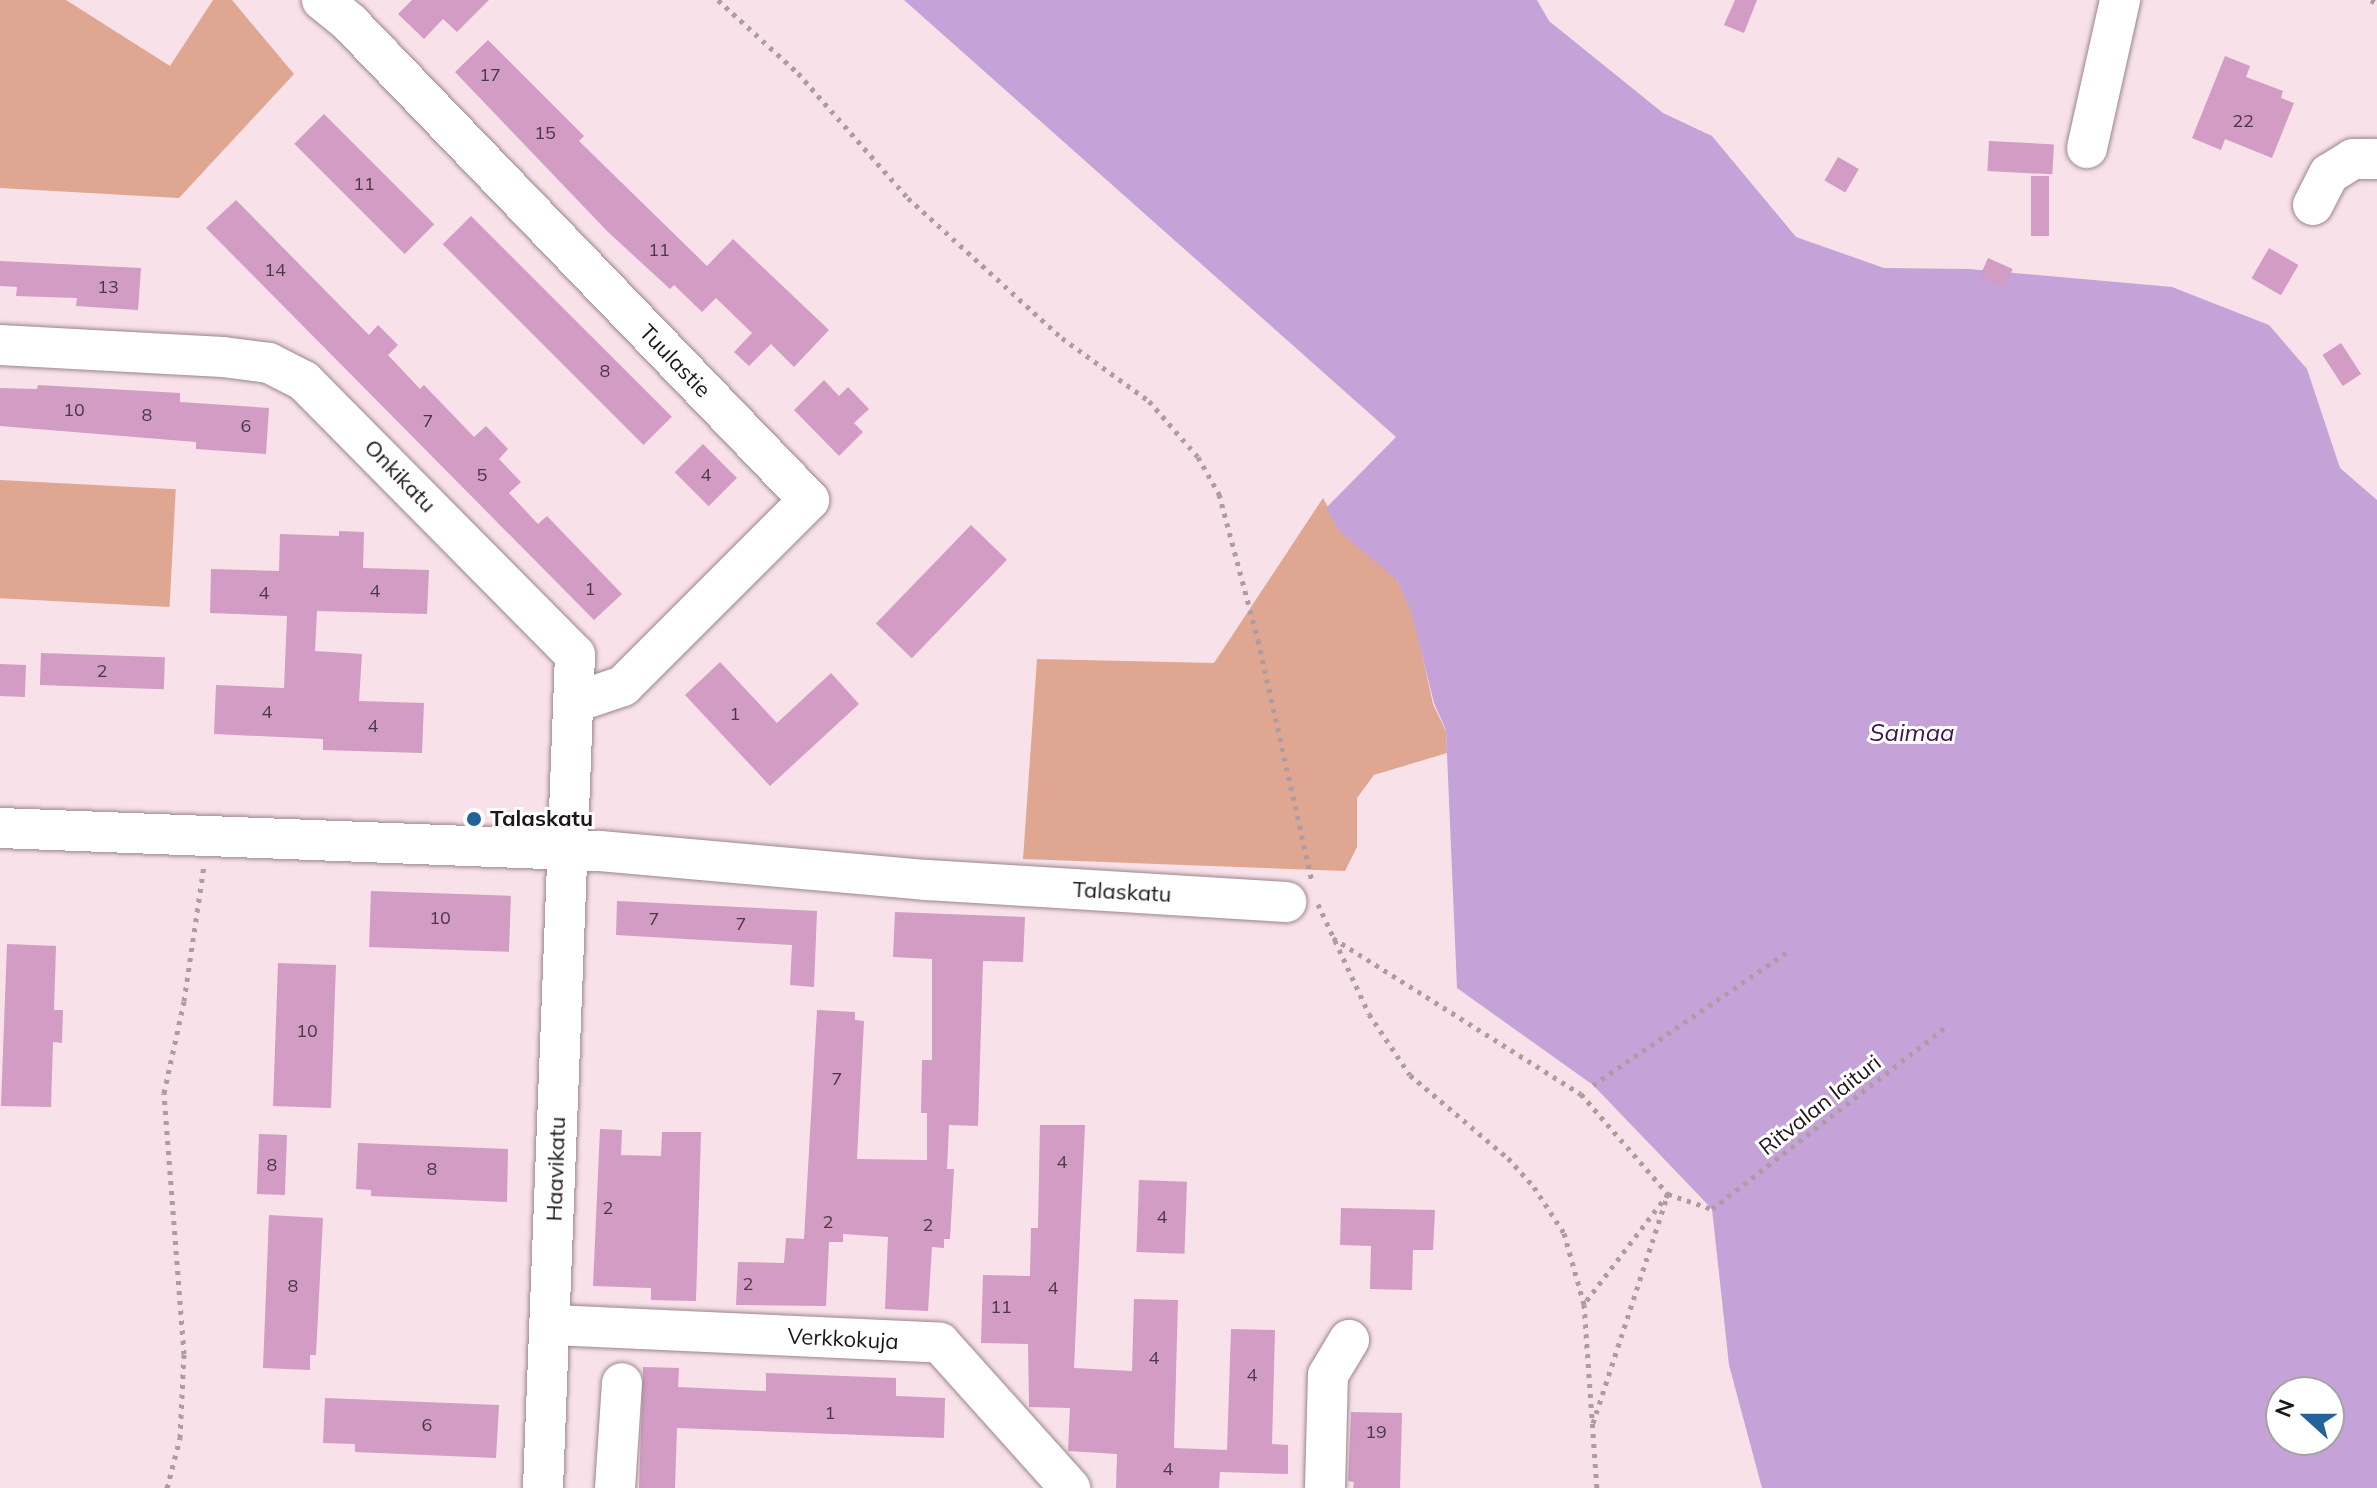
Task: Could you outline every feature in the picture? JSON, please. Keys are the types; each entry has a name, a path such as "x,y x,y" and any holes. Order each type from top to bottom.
{"street":[{"name":"Tuulastie","path":"322,0 350,23 809,500 623,686 576,702"},
{"path":"2087,148 2120,0"},
{"path":"2313,205 2329,174 2353,159 2377,159"},
{"name":"Onkikatu","path":"0,345 239,359 269,363 304,381 575,655 576,702 566,849"},
{"name":"Talaskatu","path":"0,828 566,849 909,879 1305,895"},
{"name":"Haavikatu","path":"543,1488 566,849"},
{"name":"Verkkokuja","path":"551,1325 940,1343 1070,1488"},
{"path":"1325,1488 1328,1375 1349,1340"},
{"path":"615,1488 622,1383"}],"path":[{"path":"718,0 798,73 908,198 1062,338 1149,401 1198,457 1219,494 1254,626 1305,895 1332,938 1369,1014 1410,1075 1534,1187 1564,1233 1584,1304 1597,1488"},
{"path":"2371,0 2377,4"},
{"path":"167,1488 180,1438 184,1354 164,1093 184,1001 205,861"},
{"path":"1332,938 1581,1094 1668,1194"},
{"path":"1593,1085 1786,953"},
{"name":"Ritvalan laituri","path":"1668,1194 1712,1209 1948,1025"},
{"path":"1584,1304 1668,1194"},
{"path":"1592,1425 1668,1194"}],"shaded area":[{"path":"0,0 66,0 170,66 213,0 232,0 294,74 179,198 0,188"},
{"path":"0,480 176,489 170,607 0,598"},
{"path":"1323,498 1341,532 1396,578 1413,613 1433,704 1446,731 1447,753 1374,775 1357,798 1357,847 1345,871 1023,859 1037,659 1214,663"}],"water":[{"name":"Saimaa","path":"904,0 1537,0 1549,21 1663,113 1712,136 1796,237 1884,268 1969,269 2172,287 2269,325 2307,369 2340,468 2377,500 2377,1488 1762,1488 1729,1365 1712,1209 1593,1085 1457,988 1446,730 1434,703 1411,611 1397,580 1340,532 1326,508 1396,437"}],"building":[{"path":"412,0 489,0 457,32 443,19 424,39 398,14"},
{"path":"1735,0 1757,0 1744,33 1724,25"},
{"path":"488,40 584,136 579,141 707,266 733,239 829,330 794,367 771,344 749,366 734,352 752,333 716,298 702,312 674,285 670,289 608,232 455,72"},
{"path":"2225,56 2250,66 2246,77 2283,91 2281,98 2294,103 2272,158 2225,139 2221,150 2192,138"},
{"path":"324,114 434,224 405,254 294,144"},
{"path":"1989,141 2054,144 2052,174 1987,171"},
{"path":"1838,157 1859,169 1845,192 1824,180"},
{"path":"2031,176 2049,176 2049,236 2031,236"},
{"path":"236,200 369,335 378,325 398,345 388,355 420,389 424,385 474,437 486,426 508,449 499,459 521,482 509,493 538,524 547,516 622,594 594,620 206,228"},
{"path":"471,216 672,417 644,445 443,244"},
{"path":"2269,248 2298,265 2281,295 2252,278"},
{"path":"1988,258 2013,269 2005,287 1980,276"},
{"path":"0,261 141,268 138,310 76,306 77,298 16,296 17,287 0,286"},
{"path":"2341,343 2361,374 2343,386 2323,355"},
{"path":"824,380 839,396 848,387 869,409 854,423 863,432 839,456 794,410"},
{"path":"38,385 180,393 180,402 269,408 266,454 196,449 196,442 0,426 0,388 37,389"},
{"path":"703,444 737,478 709,506 675,472"},
{"path":"971,525 1007,560 912,658 876,624"},
{"path":"339,531 364,532 363,568 429,570 427,614 317,611 315,651 362,654 359,701 424,703 422,753 323,750 323,739 214,734 216,685 284,688 287,616 210,613 211,569 279,571 280,534 339,536"},
{"path":"41,653 165,657 164,689 40,685"},
{"path":"720,662 777,723 831,673 859,704 770,786 685,695"},
{"path":"0,664 26,665 25,697 0,696"},
{"path":"371,891 511,896 509,952 369,947"},
{"path":"617,901 817,911 814,987 790,985 792,945 616,935"},
{"path":"895,912 1025,917 1023,962 983,961 978,1126 949,1125 947,1169 954,1169 950,1239 944,1239 944,1248 932,1247 928,1311 885,1309 888,1237 843,1234 843,1242 829,1242 826,1306 736,1305 738,1262 784,1263 786,1238 804,1239 817,1010 855,1012 855,1020 864,1021 857,1159 927,1160 927,1113 921,1113 922,1060 932,1060 932,959 893,957"},
{"path":"7,944 56,946 54,1010 63,1010 62,1043 53,1042 51,1107 1,1106"},
{"path":"278,963 336,965 331,1108 273,1106"},
{"path":"1040,1125 1085,1125 1074,1368 1132,1371 1134,1299 1178,1300 1174,1448 1227,1450 1231,1329 1275,1330 1272,1444 1288,1445 1288,1474 1220,1472 1219,1488 1116,1488 1117,1454 1068,1451 1070,1408 1029,1407 1028,1344 981,1343 983,1275 1030,1276 1031,1228 1038,1228"},
{"path":"600,1129 622,1130 621,1155 661,1156 662,1132 701,1132 696,1301 651,1300 651,1288 593,1286"},
{"path":"259,1134 287,1135 285,1195 257,1194"},
{"path":"358,1143 508,1149 507,1202 371,1196 371,1190 356,1189"},
{"path":"1139,1180 1187,1182 1184,1254 1136,1252"},
{"path":"1341,1208 1435,1210 1433,1250 1413,1250 1412,1290 1370,1289 1371,1246 1340,1245"},
{"path":"269,1215 323,1218 316,1355 310,1355 310,1370 263,1368"},
{"path":"643,1367 679,1368 678,1387 766,1391 766,1373 896,1378 896,1396 945,1398 944,1438 677,1428 675,1488 639,1488"},
{"path":"325,1398 499,1405 496,1458 355,1452 355,1444 323,1443"},
{"path":"1351,1412 1402,1413 1400,1488 1353,1488 1354,1482 1348,1481"}],"place":[{"name":"Talaskatu","path":"474,819"}]}
